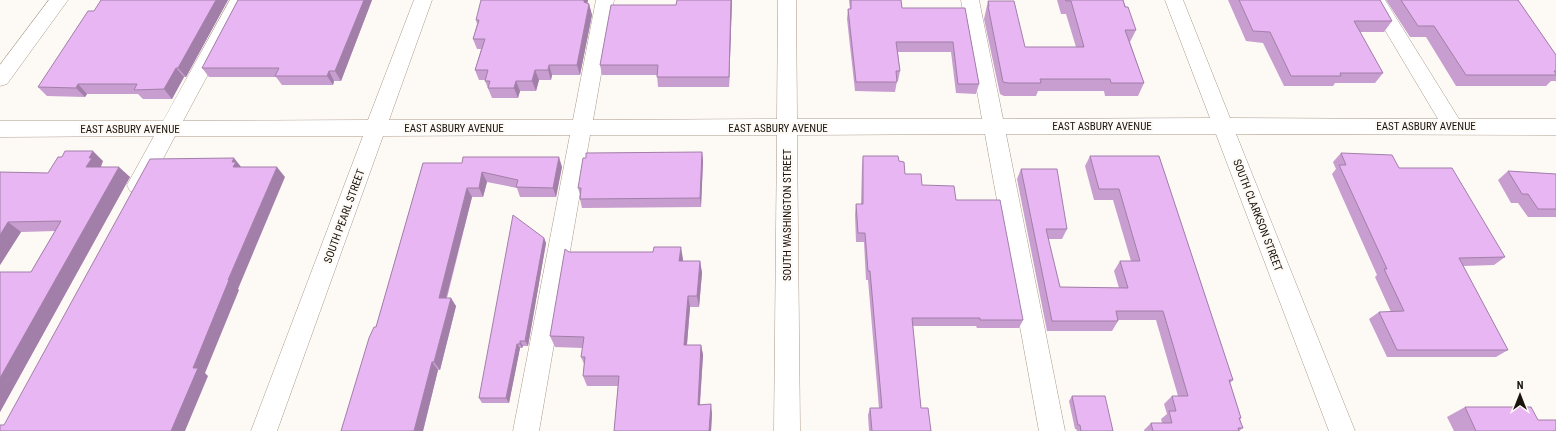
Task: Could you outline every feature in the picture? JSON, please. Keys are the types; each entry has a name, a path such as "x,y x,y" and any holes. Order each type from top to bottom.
{"street":[{"path":"0,79 58,0"},
{"path":"129,201 239,0"},
{"name":"SOUTH PEARL STREET","path":"264,431 423,0"},
{"path":"526,431 604,0"},
{"name":"SOUTH WASHINGTON STREET","path":"787,0 787,431"},
{"path":"970,0 1052,431"},
{"name":"SOUTH CLARKSON STREET","path":"1174,0 1342,431"},
{"path":"1376,0 1453,126"},
{"name":"EAST ASBURY AVENUE","path":"0,129 1224,126 1556,127"}],"building":[{"path":"101,0 216,0 178,68 176,68 164,89 134,90 137,84 78,84 76,88 38,87 88,11 94,11"},
{"path":"238,0 364,0 335,71 329,71 327,76 275,76 279,68 202,68"},
{"path":"481,0 584,0 584,2 589,4 577,65 549,65 548,70 535,70 532,81 516,81 514,88 488,88 490,81 485,81 488,70 475,70 485,39 473,39 479,20 476,20"},
{"path":"677,0 731,0 729,77 657,77 658,65 600,65 611,5 676,5"},
{"path":"851,0 901,0 902,8 965,8 979,84 958,84 953,42 896,42 900,71 896,71 897,82 856,82 848,9 851,9"},
{"path":"1065,0 1123,0 1125,7 1128,7 1136,30 1125,30 1144,83 1111,83 1110,79 1040,79 1041,83 1003,82 988,1 1014,1 1025,47 1084,47 1071,1"},
{"path":"1239,0 1380,0 1392,21 1354,21 1383,73 1340,73 1341,76 1291,76 1270,32 1253,31"},
{"path":"1401,0 1518,0 1556,55 1556,71 1554,71 1556,75 1466,75 1434,26 1418,26"},
{"path":"65,151 93,151 89,158 92,158 86,167 119,167 0,378 0,272 31,272 61,221 8,222 0,235 0,172 48,173 58,157 62,157"},
{"path":"702,152 700,198 580,199 581,188 578,188 583,158 586,158 586,153"},
{"path":"1341,153 1392,155 1399,168 1452,168 1505,257 1459,258 1508,350 1397,350 1379,312 1404,311 1384,269 1387,269 1339,165 1346,165"},
{"path":"863,156 898,156 899,161 904,162 905,174 921,174 922,185 954,186 956,200 1000,200 1023,320 980,320 980,318 912,318 921,408 928,408 931,431 872,431 870,408 882,408 870,271 868,271 865,233 858,233 856,204 863,204"},
{"path":"1090,156 1159,156 1233,380 1229,380 1243,428 1238,428 1239,431 1153,431 1151,423 1172,423 1169,411 1176,411 1172,396 1188,396 1163,311 1116,311 1118,321 1052,321 1021,169 1057,169 1067,229 1046,229 1060,287 1128,288 1120,261 1140,261 1119,189 1099,189"},
{"path":"463,157 559,157 553,188 516,187 518,180 482,172 479,188 467,188 439,298 451,298 414,431 341,431 369,338 374,327 376,327 423,163 462,163"},
{"path":"234,158 232,162 236,162 233,167 277,167 228,280 193,368 198,368 171,431 0,431 0,425 4,425 150,159"},
{"path":"1508,171 1556,174 1556,209 1538,209 1528,194 1522,194"},
{"path":"513,215 544,238 525,341 520,341 520,344 517,344 506,398 479,398"},
{"path":"654,247 681,247 679,261 700,261 697,296 688,296 684,345 701,345 698,405 711,404 709,431 614,431 619,376 583,376 585,357 581,357 584,337 550,336 565,249 569,252 653,252"},
{"path":"1072,396 1105,396 1113,431 1081,431 1080,425 1078,425"},
{"path":"1465,407 1531,407 1538,420 1556,420 1556,431 1476,431"}]}
